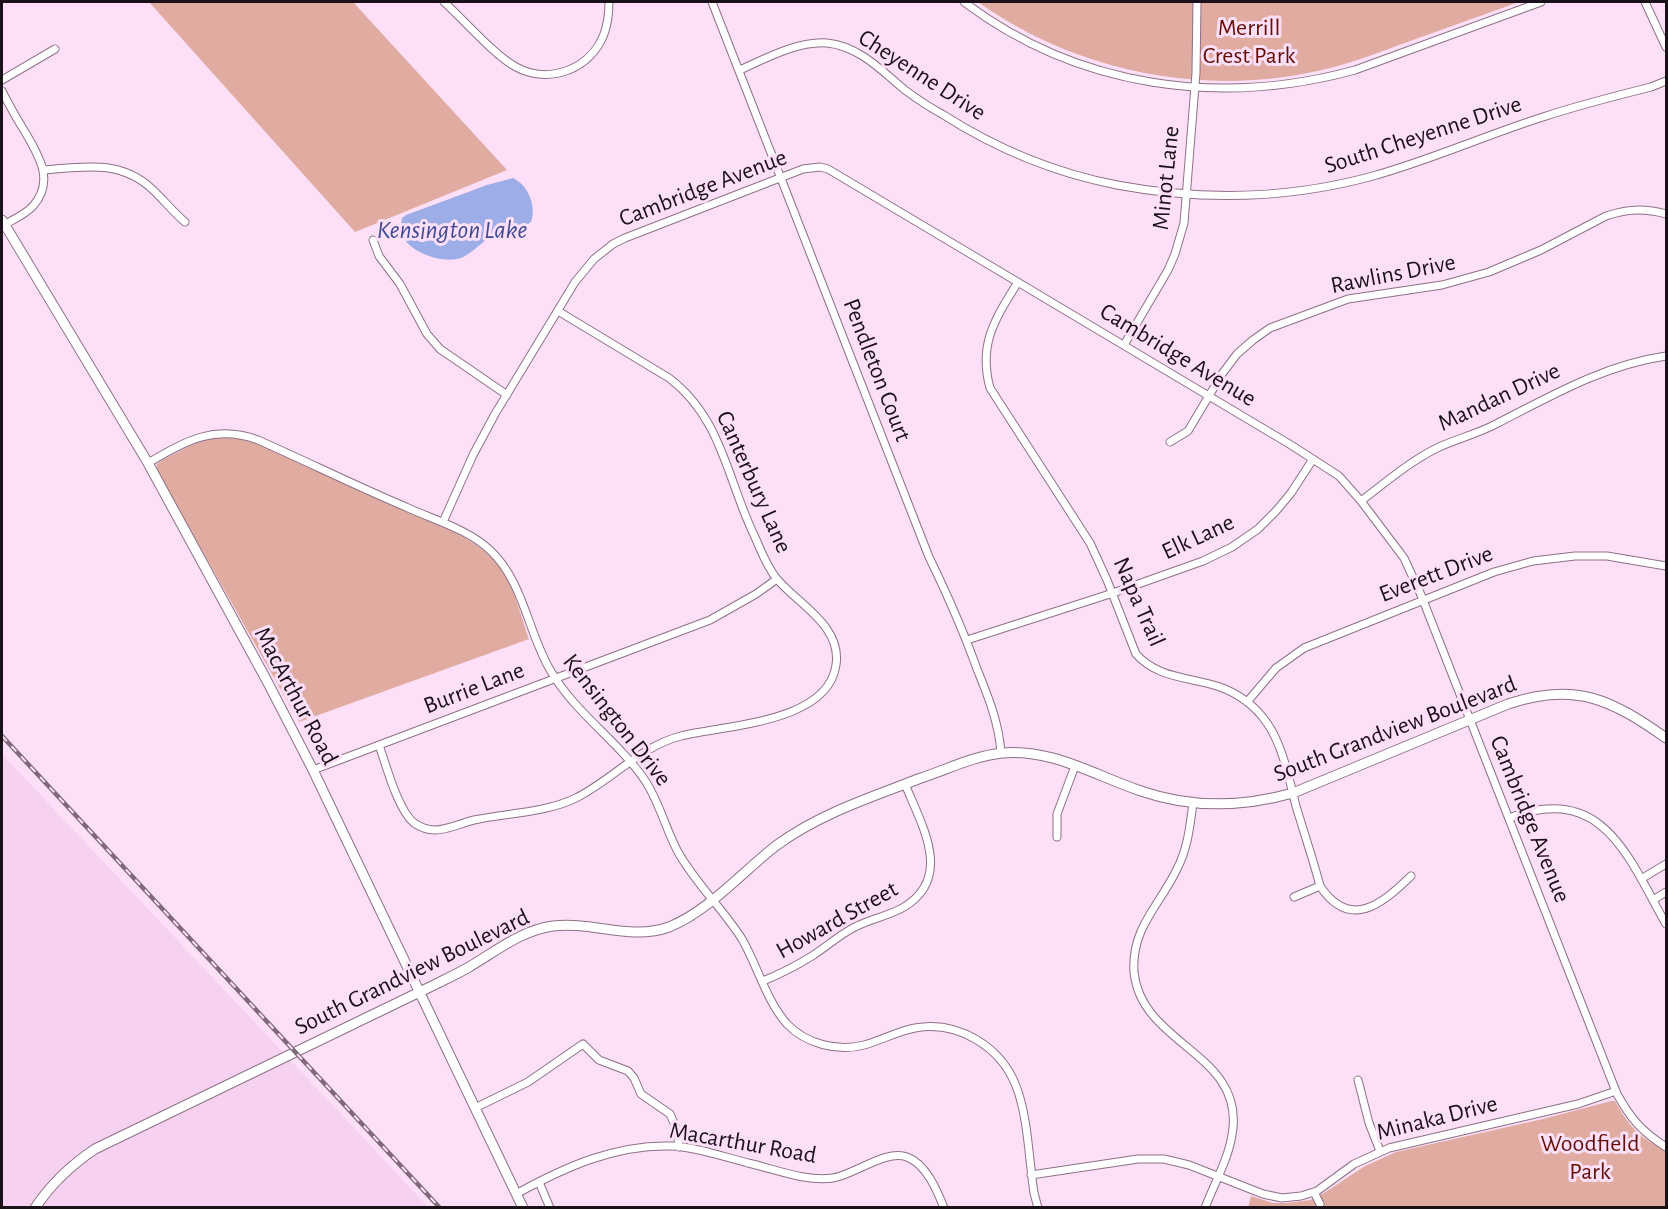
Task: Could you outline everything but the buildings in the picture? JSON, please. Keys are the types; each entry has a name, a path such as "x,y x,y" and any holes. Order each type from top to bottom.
{"street":[{"path":"444,2 512,64 531,73 546,75 572,69 583,63 596,50 607,24 609,2"},
{"name":"Pendleton Court","path":"712,2 929,557 951,603 995,714 1002,753"},
{"path":"964,2 1016,35 1077,63 1143,81 1194,87 1245,89 1286,85 1332,76 1540,2"},
{"name":"Minot Lane","path":"1124,345 1175,254 1184,223 1194,87 1197,2"},
{"path":"1645,2 1666,46"},
{"name":"Cheyenne Drive","path":"740,70 803,45 827,43 840,45 863,56 910,93 942,114 1003,147 1081,176 1144,189 1186,194"},
{"path":"2,80 55,49"},
{"name":"South Cheyenne Drive","path":"1186,194 1215,196 1268,194 1345,183 1393,170 1547,115 1666,81"},
{"path":"2,91 40,158 44,170 43,188 36,202 22,215 2,224"},
{"path":"44,170 85,166 119,170 151,188 185,222"},
{"name":"Cambridge Avenue","path":"443,522 473,455 558,310 587,266 613,244 627,237 812,167 828,169 1313,459 1339,476 1361,501 1404,558 1616,1091 1627,1113 1641,1129 1666,1147"},
{"name":"Rawlins Drive","path":"1170,442 1188,431 1230,363 1244,347 1261,334 1286,321 1348,299 1442,285 1489,272 1520,260 1606,216 1620,212 1646,209 1666,214"},
{"name":"MacArthur Road","path":"2,224 148,463 267,681 313,770 523,1208"},
{"path":"373,240 379,256 400,284 427,334 440,350 507,395"},
{"name":"Napa Trail","path":"1018,282 989,333 985,361 990,388 1090,543 1113,593 1129,640 1143,662 1158,671 1226,689 1247,702 1264,719 1275,736 1320,886"},
{"name":"Canterbury Lane","path":"378,745 407,816 418,826 435,830 565,802 584,794 631,762 671,739 764,720 807,705 824,693 832,681 837,662 831,636 823,624 777,579 767,564 749,525 711,425 691,396 656,369 558,310"},
{"name":"Mandan Drive","path":"1361,501 1396,473 1439,447 1493,426 1579,382 1628,365 1666,357"},
{"name":"Kensington Drive","path":"148,463 202,436 218,433 242,435 443,522 483,545 504,568 516,588 538,648 555,679 583,715 631,762 652,791 678,852 694,877 742,939 776,1010 789,1026 809,1040 828,1046 847,1048 863,1046 904,1031 933,1027 956,1030 984,1044 1005,1066 1018,1090 1038,1208"},
{"name":"Elk Lane","path":"966,640 1113,593 1203,561 1232,547 1276,511 1313,459"},
{"name":"Everett Drive","path":"1247,702 1271,672 1296,653 1318,641 1510,566 1557,558 1607,556 1666,566"},
{"name":"Burrie Lane","path":"313,770 710,620 756,594 777,579"},
{"name":"South Grandview Boulevard","path":"35,1208 55,1182 75,1163 95,1149 466,969 519,937 540,929 563,925 634,933 651,931 681,922 801,829 838,810 976,758 1002,753 1040,755 1140,791 1192,802 1240,803 1293,793 1531,696 1573,694 1598,699 1636,717 1666,738"},
{"path":"1057,837 1057,814 1075,766"},
{"name":"Howard Street","path":"763,981 796,966 859,924 903,908 919,896 928,879 932,856 905,784"},
{"path":"1192,802 1184,853 1173,878 1142,927 1136,944 1134,973 1139,993 1148,1011 1165,1029 1214,1069 1228,1093 1233,1115 1232,1135 1205,1208"},
{"path":"1509,818 1535,810 1555,809 1586,816 1600,824 1621,845 1666,924"},
{"path":"1641,879 1666,864"},
{"path":"1294,897 1320,886 1328,897 1338,904 1349,909 1365,909 1380,903 1411,876"},
{"path":"1653,900 1666,892"},
{"path":"475,1108 528,1082 582,1044 599,1060 628,1071 641,1094 670,1114 677,1130 679,1147"},
{"path":"1358,1080 1369,1123 1380,1151"},
{"name":"Minaka Drive","path":"1031,1175 1149,1159 1178,1162 1273,1197 1293,1197 1314,1192 1354,1164 1397,1145 1578,1104 1616,1091"},
{"name":"Macarthur Road","path":"516,1194 591,1159 634,1147 679,1147 808,1178 834,1178 895,1155 907,1157 923,1170 934,1185 944,1208"},
{"path":"539,1182 550,1208"},
{"path":"1314,1192 1320,1204"}],"shaded area":[{"path":"2,754 343,1116 428,1207 2,1207"}],"green space":[{"path":"149,2 353,2 507,170 355,232"},
{"name":"Merrill Crest Park","path":"978,2 1519,2 1334,67 1288,76 1242,81 1195,80 1149,74 1104,63 1060,47 1018,27"},
{"path":"221,437 262,445 450,530 469,541 484,551 504,574 517,602 529,639 299,722 156,469 157,464 161,461 197,442"},
{"name":"Woodfield Park","path":"1615,1101 1636,1131 1666,1151 1666,1207 1248,1208 1251,1196 1273,1203 1310,1200 1365,1166 1396,1152 1543,1119"}],"water":[{"name":"Kensington Lake","path":"513,178 527,191 532,203 533,216 527,225 500,233 465,256 449,260 431,257 414,249 403,237 402,218 406,215 487,185"}],"railway":[{"path":"2,736 440,1208"}]}
